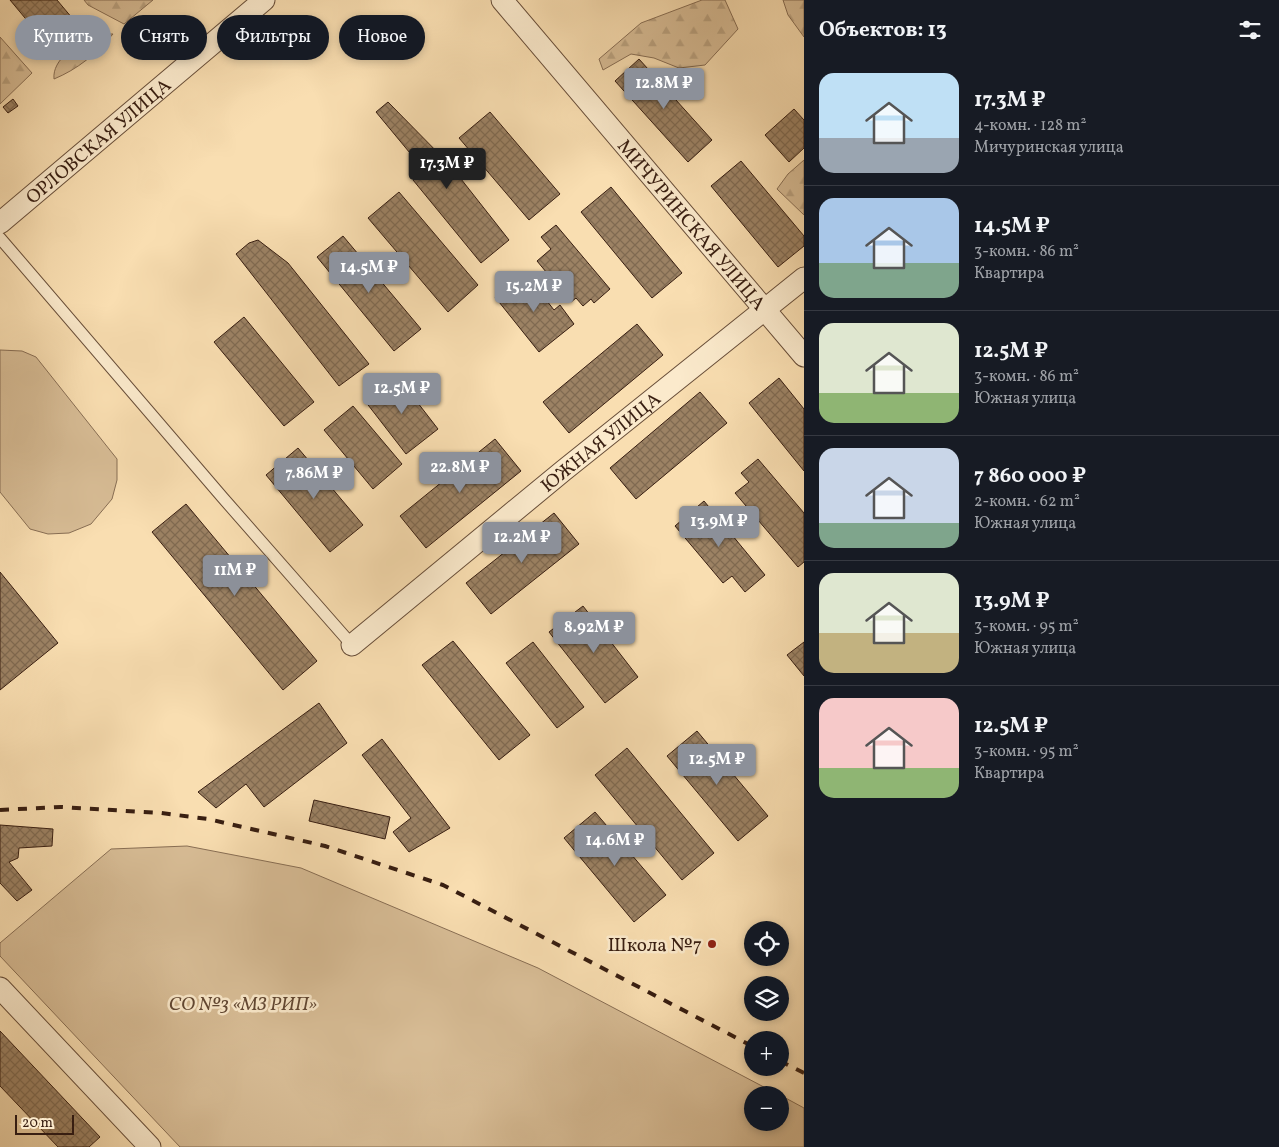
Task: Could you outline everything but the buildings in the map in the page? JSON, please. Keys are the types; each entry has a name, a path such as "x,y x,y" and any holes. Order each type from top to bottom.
{"street":[{"name":"ОРЛОВСКАЯ УЛИЦА","path":"0,223 264,0"},
{"name":"МИЧУРИНСКАЯ УЛИЦА","path":"502,0 804,356"},
{"name":"ЮЖНАЯ УЛИЦА","path":"352,645 563,471 804,278"},
{"path":"0,988 150,1147"}],"lane":[{"path":"0,238 352,645"}],"green space":[{"path":"84,0 153,0 135,15 121,15 121,22 111,17 111,15 107,15 88,5"},
{"path":"702,0 725,0 738,29 705,65 679,68 654,58 631,54 603,70 599,59 641,23"},
{"path":"783,0 804,0 804,37 788,15"},
{"path":"0,37 15,54 15,60 20,60 32,73 0,104"},
{"path":"60,60 86,60 71,71 54,79 57,65"},
{"path":"804,160 804,215 777,189 788,174"},
{"path":"0,350 22,351 36,357 117,459 117,480 112,499 91,524 69,533 48,534 30,529 0,492"},
{"name":"СО №3 «МЗ РИП»","path":"187,846 301,868 538,968 762,1086 744,1086 744,1131 789,1131 789,1100 804,1108 804,1147 180,1147 0,956 0,943 111,849"}],"railway":[{"path":"0,810 61,807 161,813 208,819 325,846 443,885 744,1042"},
{"path":"789,1066 804,1073"}],"place":[{"name":"Школа №7","path":"712,944"}]}
